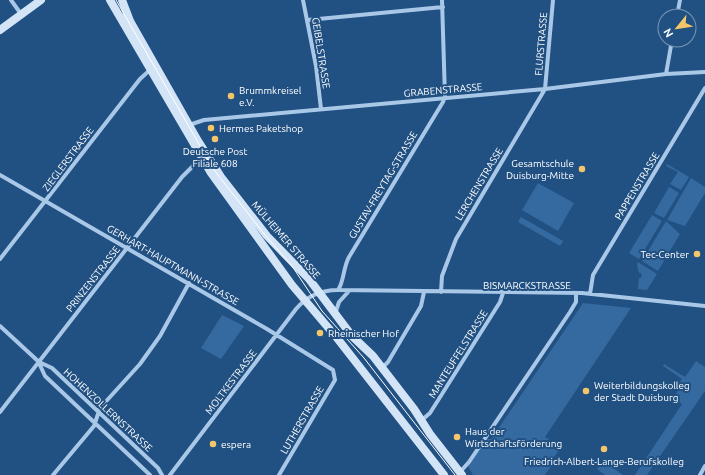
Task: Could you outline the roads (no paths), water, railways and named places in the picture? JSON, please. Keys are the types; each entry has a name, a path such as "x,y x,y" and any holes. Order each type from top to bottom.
{"main road":[{"path":"0,30 41,0"},
{"name":"MÜLHEIMER STRASSE","path":"110,0 186,126 210,162 267,236 302,271 335,314 382,368 422,420 430,434 462,472"},
{"name":"MÜLHEIMER STRASSE","path":"122,0 130,21 186,126 201,158 247,220 268,254 304,300 337,338 444,475"}],"street":[{"path":"11,0 22,15"},
{"name":"GEIBELSTRASSE","path":"303,0 316,66 321,109"},
{"path":"442,0 445,97"},
{"name":"FLURSTRASSE","path":"545,89 553,0"},
{"path":"308,20 443,7"},
{"path":"666,74 671,48"},
{"name":"ZIEGLERSTRASSE","path":"0,260 140,79 151,69"},
{"name":"GRABENSTRASSE","path":"186,126 204,120 545,89 666,74 705,72"},
{"name":"PAPPENSTRASSE","path":"590,294 593,275 705,88"},
{"name":"LERCHENSTRASSE","path":"441,292 442,276 456,239 545,89"},
{"name":"GUSTAV-FREYTAG-STRASSE","path":"338,290 341,284 344,267 349,257 432,119 439,111 445,97"},
{"name":"PRINZENSTRASSE","path":"0,412 182,178 201,158"},
{"name":"GERHART-HAUPTMANN-STRASSE","path":"0,175 189,283 333,370 335,373"},
{"path":"53,475 96,423 98,411 140,364 160,336 189,283"},
{"path":"335,314 339,302 346,291 341,284"},
{"name":"BISMARCKSTRASSE","path":"304,300 319,293 338,290 503,294 576,293 705,306"},
{"path":"382,368 388,362 421,306 424,292"},
{"path":"462,472 570,312 576,302 576,293"},
{"name":"MANTEUFFELSTRASSE","path":"422,420 434,406 500,302 503,294"},
{"name":"MOLTKESTRASSE","path":"170,475 304,300"},
{"name":"HOHENZOLLERNSTRASSE","path":"0,326 38,362 45,376 150,475"},
{"name":"HOHENZOLLERNSTRASSE","path":"38,362 52,368 158,468 162,475"},
{"name":"LUTHERSTRASSE","path":"279,475 335,380 335,373"},
{"path":"700,475 705,466"}],"tram line":[{"path":"116,0 214,170 265,235 292,266 322,311 364,358 455,475"}],"place":[{"name":"Brummkreisel e.V.","path":"231,96"},
{"name":"Hermes Paketshop","path":"211,128"},
{"name":"Deutsche Post Filiale 608","path":"215,139"},
{"name":"Gesamtschule Duisburg-Mitte","path":"582,169"},
{"name":"Tec-Center","path":"697,254"},
{"name":"Rheinischer Hof","path":"320,333"},
{"name":"Weiterbildungskolleg der Stadt Duisburg","path":"586,391"},
{"name":"Haus der Wirtschaftsförderung","path":"457,437"},
{"name":"espera","path":"213,444"},
{"name":"Friedrich-Albert-Lange-Berufskolleg","path":"604,449"}]}
